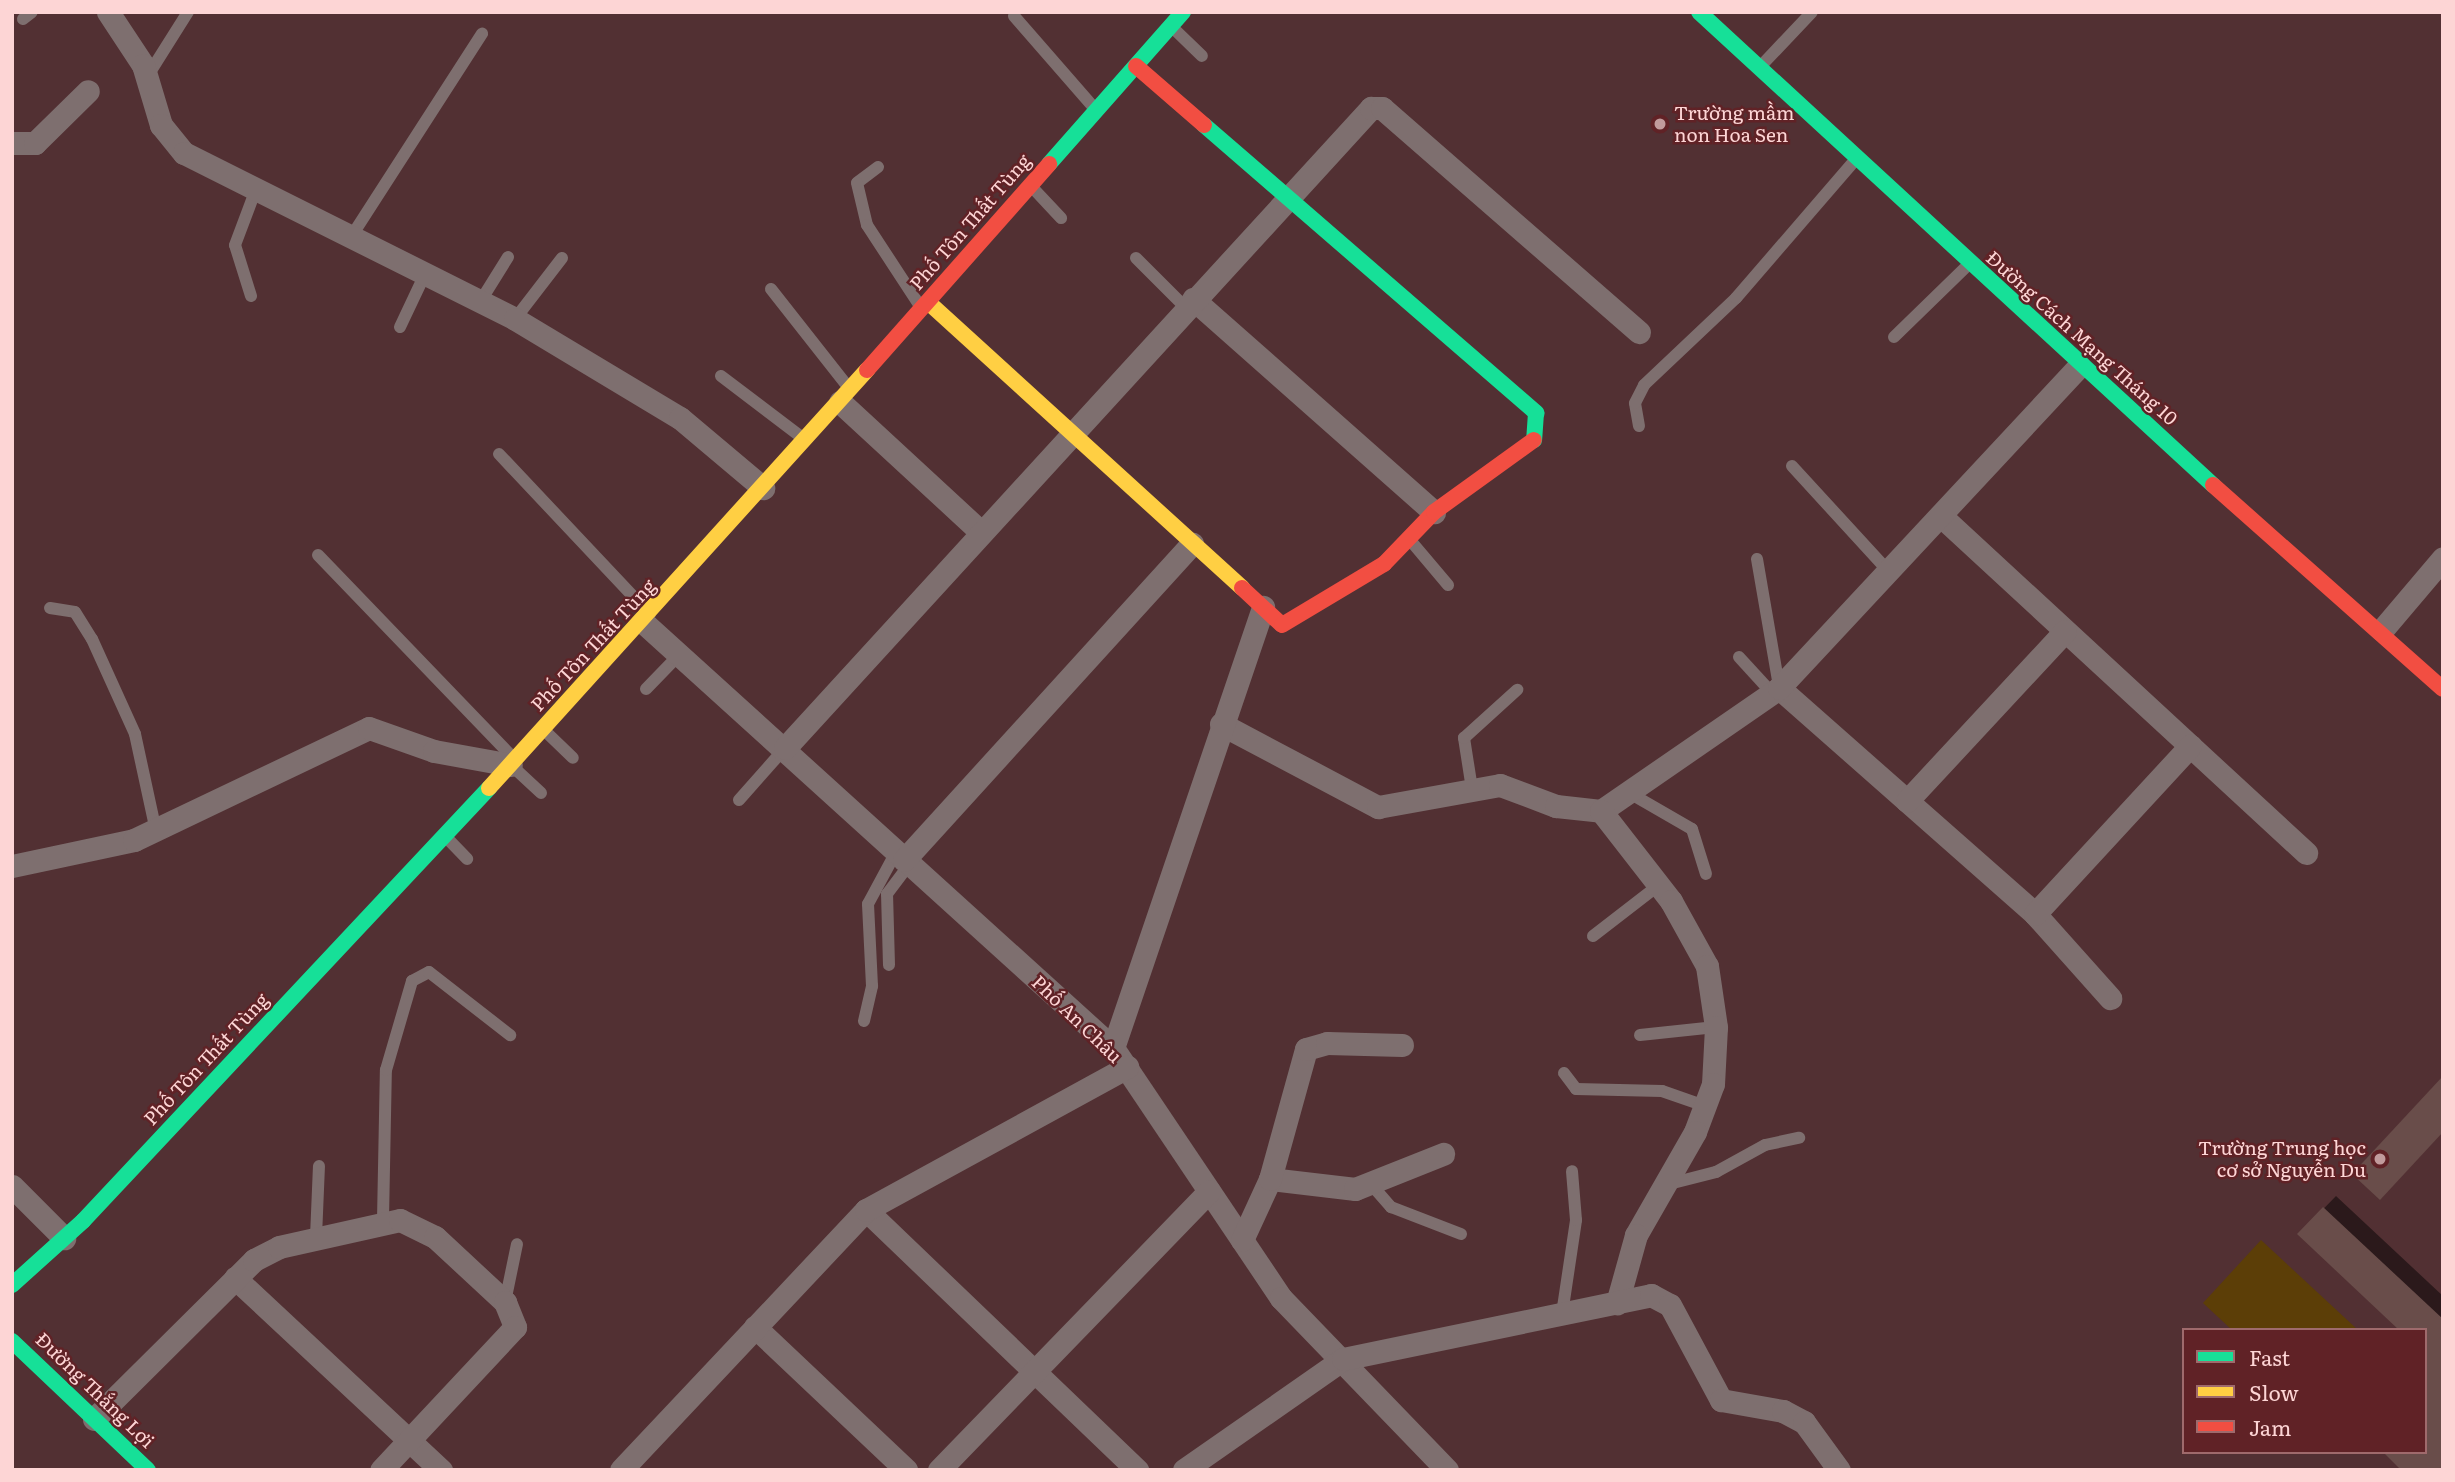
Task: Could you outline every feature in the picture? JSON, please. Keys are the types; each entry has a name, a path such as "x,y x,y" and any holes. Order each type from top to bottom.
{"street":[{"name":"Phố Tôn Thất Tùng","path":"12,1285 64,1238 647,619 1183,12"},
{"name":"Đường Cách Mạng Tháng 10","path":"1699,12 2079,366 2382,631 2443,690"},
{"path":"116,16 147,77 170,141 256,189 515,319 680,418 763,488"},
{"path":"925,305 1282,625 1361,579 1410,540 1434,512 1536,438 1539,420 1136,66"},
{"path":"12,143 35,143 88,91"},
{"path":"785,748 1361,114 1382,108 1639,332"},
{"path":"1189,303 1434,512"},
{"path":"1221,724 1378,807 1500,785 1556,806 1601,811 1633,795 1776,690 2079,366"},
{"path":"845,396 981,531"},
{"path":"1941,516 2306,853"},
{"path":"903,859 1192,543"},
{"path":"2382,631 2443,558"},
{"path":"1113,1048 1263,607"},
{"name":"Phố An Châu","path":"647,619 679,655 785,748 903,859 1113,1048 1281,1298 1343,1359 1447,1470"},
{"path":"1907,801 2065,631"},
{"path":"1776,690 2035,914 2110,998"},
{"path":"12,866 156,831 369,728 434,751 513,763"},
{"path":"2035,914 2190,746"},
{"path":"1601,811 1659,885 1707,966 1716,1027 1713,1084 1705,1106 1636,1235 1617,1303"},
{"path":"1242,1240 1270,1180 1306,1049 1327,1043 1402,1045"},
{"path":"621,1470 866,1210 1127,1067"},
{"path":"1270,1180 1355,1189 1443,1154"},
{"path":"12,1186 64,1238"},
{"path":"939,1470 1209,1191"},
{"path":"866,1210 1137,1470"},
{"path":"94,1419 235,1278 279,1247 383,1220 412,1223 435,1237 505,1302 514,1317 509,1340 408,1439 381,1470"},
{"path":"235,1278 441,1470"},
{"path":"1184,1470 1343,1359 1617,1303 1662,1298 1721,1400 1783,1411 1804,1422 1839,1470"},
{"path":"755,1327 906,1470"},
{"name":"Đường Thắng Lợi","path":"12,1341 148,1470"}],"lane":[{"path":"147,77 188,12"},
{"path":"1759,68 1811,12"},
{"path":"1014,16 1096,110"},
{"path":"1171,26 1202,56"},
{"path":"351,237 482,34"},
{"path":"1639,426 1639,392 1736,298 1856,159"},
{"path":"878,167 857,183 867,225 925,305"},
{"path":"1030,185 1060,218"},
{"path":"251,296 235,245 256,189"},
{"path":"480,302 508,257"},
{"path":"515,319 562,258"},
{"path":"1136,258 1189,303"},
{"path":"1894,337 1969,264"},
{"path":"400,327 425,274"},
{"path":"771,289 845,396"},
{"path":"721,376 806,440"},
{"path":"499,454 647,619"},
{"path":"1792,466 1889,572"},
{"path":"1410,540 1448,585"},
{"path":"318,555 541,793"},
{"path":"1757,559 1776,690"},
{"path":"50,608 75,612 92,639 135,734 156,831"},
{"path":"646,689 679,655"},
{"path":"1739,657 1776,690"},
{"path":"1472,789 1464,738 1517,690"},
{"path":"544,730 573,758"},
{"path":"739,800 785,748"},
{"path":"1633,795 1692,829 1706,874"},
{"path":"445,836 467,859"},
{"path":"889,965 887,894 903,859"},
{"path":"864,1021 872,986 868,904 903,859"},
{"path":"1593,936 1659,885"},
{"path":"383,1220 386,1070 412,981 429,972 510,1035"},
{"path":"1640,1035 1716,1027"},
{"path":"1564,1073 1576,1089 1662,1091 1705,1106"},
{"path":"1661,1186 1716,1172 1765,1144 1799,1138"},
{"path":"316,1237 319,1166"},
{"path":"1562,1314 1576,1220 1573,1171"},
{"path":"1370,1182 1391,1207 1461,1234"},
{"path":"505,1302 517,1244"}],"shaded area":[{"path":"2261,1240 2356,1328 2230,1328 2203,1303"}],"building":[{"path":"2443,1076 2443,1132 2380,1200 2352,1174"},
{"path":"2323,1207 2443,1319 2443,1470 2401,1470 2385,1454 2427,1454 2427,1328 2397,1328 2297,1234"}],"traffic: fast":[{"path":"1049,164 1183,12"},
{"path":"1699,12 2213,485"},
{"path":"1204,125 1536,413 1534,440"},
{"path":"12,1285 83,1221 489,788"},
{"path":"12,1341 148,1470"}],"traffic: slow":[{"path":"928,302 1242,588"},
{"path":"489,788 867,370"}],"traffic: jam":[{"path":"1136,66 1204,125"},
{"path":"867,370 1049,164"},
{"path":"1242,588 1282,625 1384,564 1434,512 1534,440"},
{"path":"2213,485 2443,689"}],"place":[{"name":"Trường mầm non Hoa Sen","path":"1660,124"},
{"name":"Trường Trung học cơ sở Nguyễn Du","path":"2380,1159"}]}
